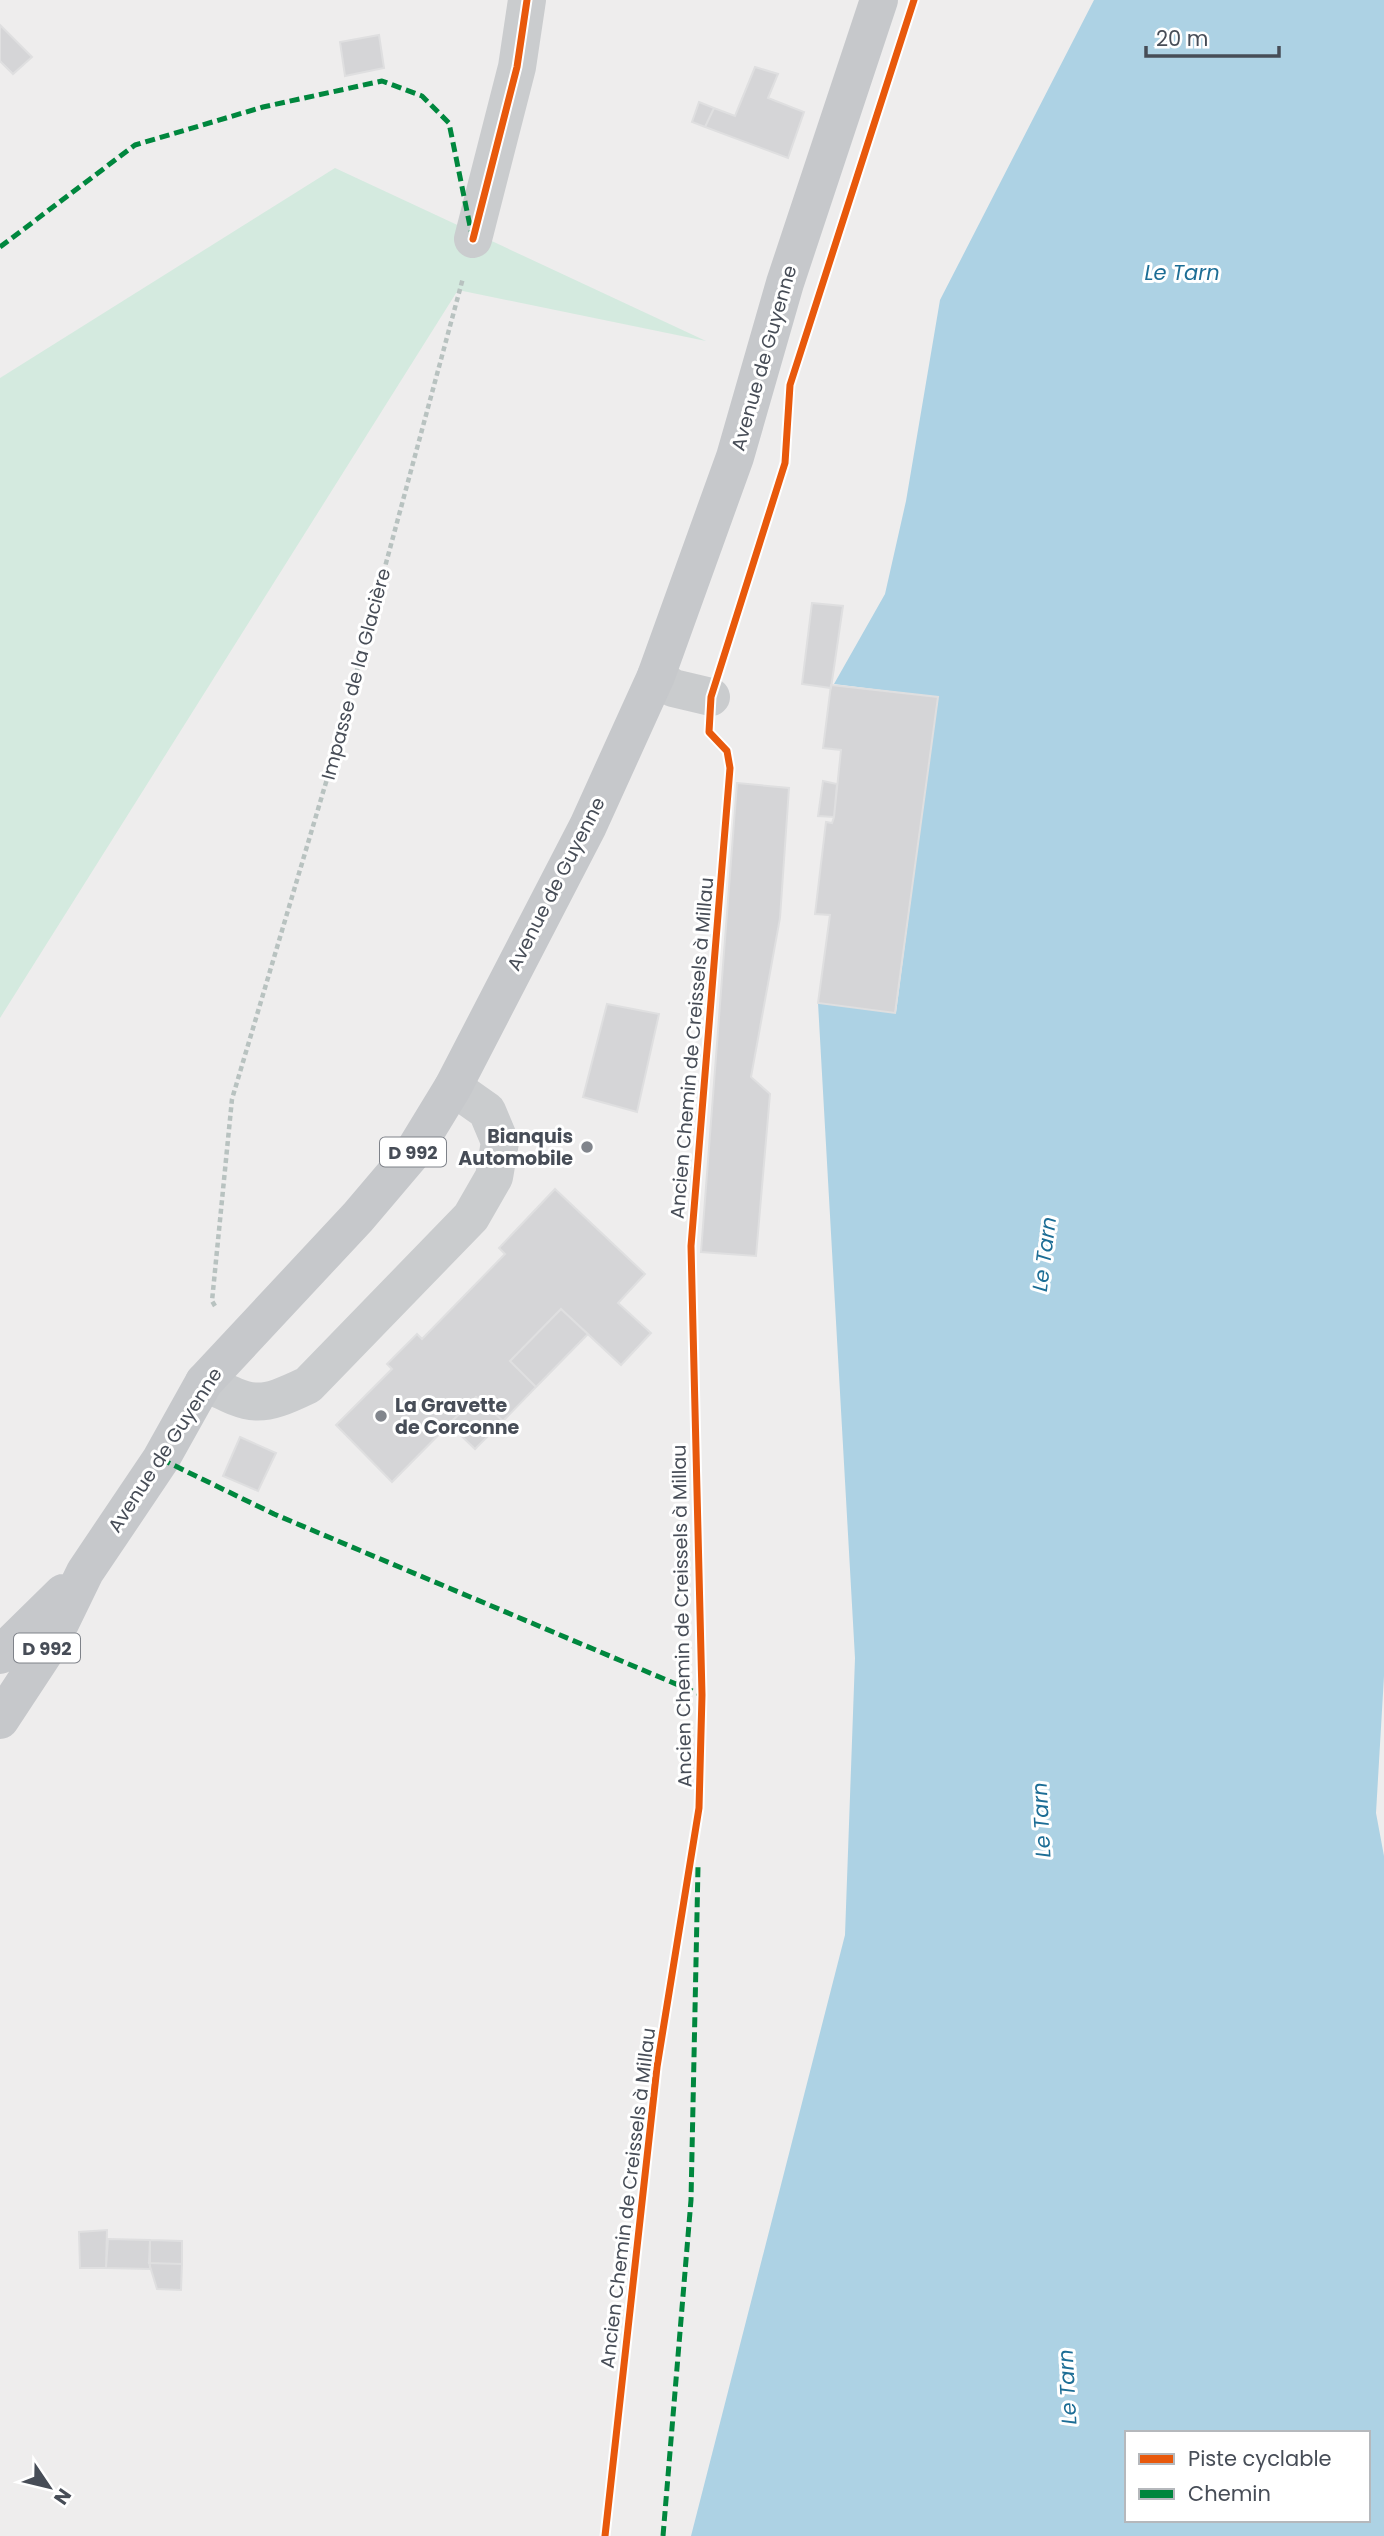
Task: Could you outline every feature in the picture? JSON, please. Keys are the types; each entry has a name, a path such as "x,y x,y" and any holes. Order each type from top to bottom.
{"main road":[{"name":"Avenue de Guyenne","path":"0,1720 50,1644 85,1572 161,1459 204,1382 237,1343 358,1217 414,1151 453,1087 588,826 656,676 735,457 785,283 879,0"},
{"name":"Avenue de Guyenne","path":"0,1655 85,1572"}],"street":[{"path":"473,239 517,67 527,0"},
{"path":"656,676 673,688 711,698"},
{"path":"204,1382 242,1401 273,1402 308,1385 471,1217 494,1177 500,1142 486,1111 453,1087"}],"green space":[{"path":"335,168 706,341 458,290 0,1018 0,378"}],"water":[{"name":"Le Tarn","path":"1094,0 1384,0 1384,1676 1376,1813 1384,1856 1384,2536 691,2536 845,1935 855,1658 818,1003 896,1013 937,697 834,684 885,594 906,501 940,300"}],"building":[{"path":"0,25 32,57 13,74 0,61"},
{"path":"379,35 384,68 345,76 340,42"},
{"path":"755,67 778,74 768,98 804,112 788,158 705,127 714,108 735,116"},
{"path":"699,102 714,108 705,127 692,122"},
{"path":"812,603 843,606 831,688 802,684"},
{"path":"831,685 938,697 895,1013 818,1003 830,915 815,914 826,822 832,823 834,817 841,750 823,748"},
{"path":"823,781 837,784 834,817 818,816"},
{"path":"737,783 789,788 780,918 751,1077 770,1094 756,1256 701,1252"},
{"path":"607,1004 659,1014 637,1112 583,1097"},
{"path":"555,1189 645,1274 618,1303 651,1333 621,1365 561,1309 510,1361 536,1387 503,1421 476,1397 392,1482 336,1425 392,1369 387,1364 417,1334 422,1339 505,1254 499,1248"},
{"path":"561,1309 588,1334 536,1387 510,1361"},
{"path":"476,1397 503,1421 475,1449 449,1424"},
{"path":"240,1437 276,1453 258,1491 223,1476"},
{"path":"107,2230 106,2268 80,2268 79,2232"},
{"path":"108,2239 150,2240 150,2269 106,2268"},
{"path":"150,2240 182,2241 182,2264 149,2263"},
{"path":"149,2263 182,2264 181,2290 157,2289"}],"marked path":[{"path":"0,247 135,145 263,107 382,81 422,96 449,123 471,231"},
{"path":"161,1459 274,1514 702,1695"},
{"path":"663,2536 691,2200 698,1867"}],"cycle path":[{"path":"473,239 517,67 527,0"},
{"name":"Ancien Chemin de Creissels à Millau","path":"605,2536 657,2067 699,1808 702,1695 691,1246 730,768 727,751 709,732 711,697 785,463 790,385 914,0"}],"place":[{"name":"Bianquis Automobile","path":"587,1147"},
{"name":"La Gravette de Corconne","path":"381,1416"}]}
